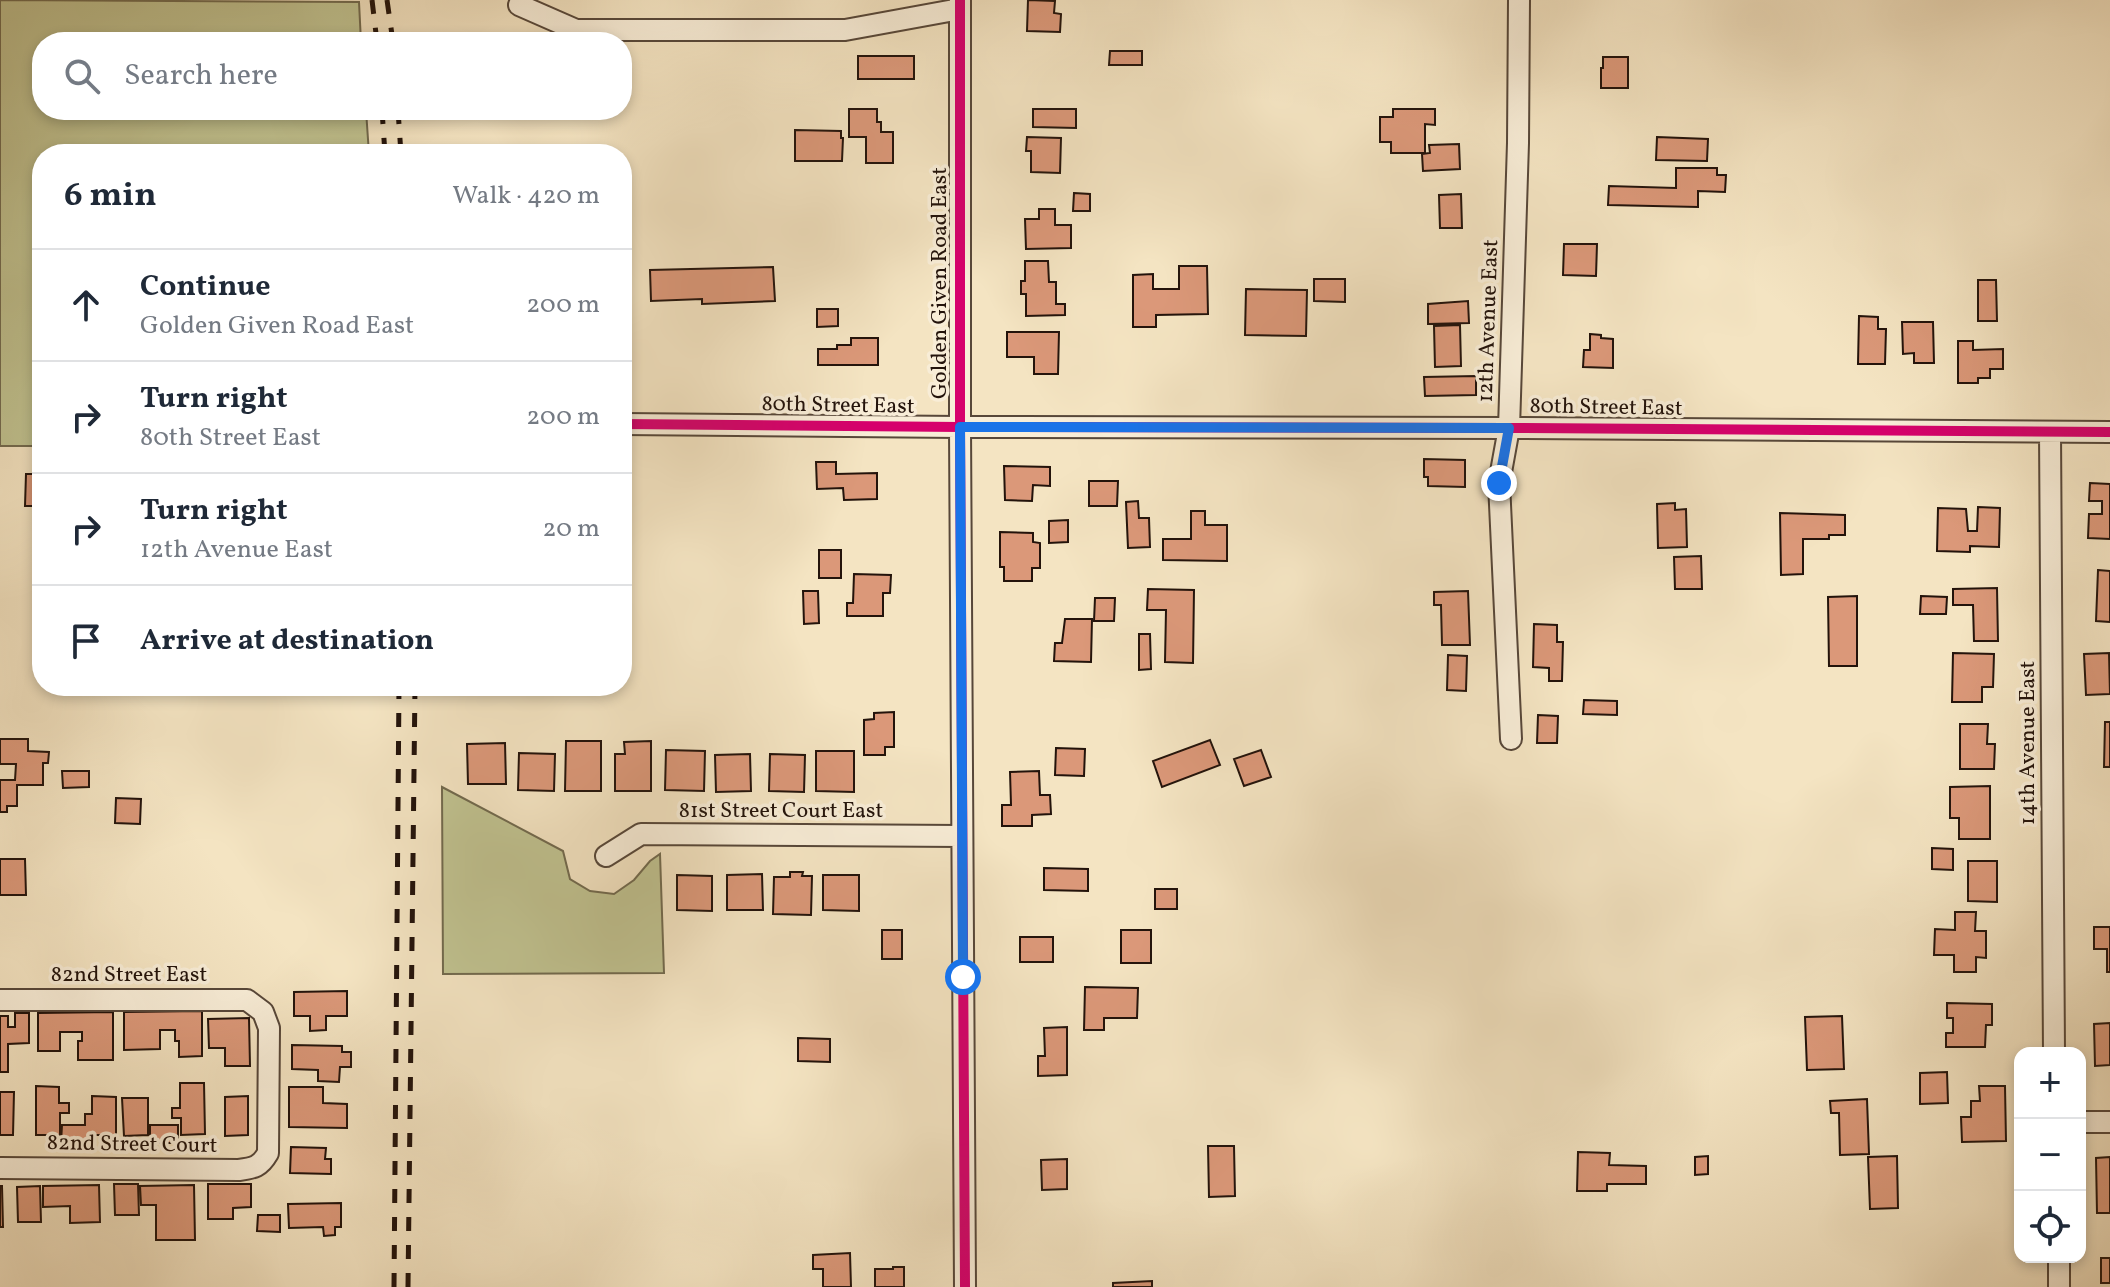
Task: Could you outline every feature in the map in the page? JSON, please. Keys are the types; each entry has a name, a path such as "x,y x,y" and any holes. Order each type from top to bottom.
{"street":[{"name":"12th Avenue East","path":"1511,739 1499,483 1509,428 1519,0"},
{"path":"519,5 576,30 845,30 960,5"},
{"name":"Golden Given Road East","path":"960,5 965,1287"},
{"name":"80th Street East","path":"632,424 2110,432"},
{"name":"14th Avenue East","path":"2050,432 2054,1047"},
{"name":"81st Street Court East","path":"606,856 641,834 962,836"},
{"name":"82nd Street East","path":"0,1000 247,1000 263,1012 269,1028 268,1153 262,1163"},
{"path":"2086,1122 2110,1122"},
{"name":"82nd Street Court","path":"0,1168 239,1170 256,1168 262,1163"},
{"path":"2059,1263 2059,1287"}],"green space":[{"path":"0,0 359,2 360,32 32,32 32,120 367,120 368,144 32,144 32,446 0,446"},
{"path":"442,787 563,851 570,879 590,891 614,894 634,880 660,854 664,973 443,974"}],"building":[{"path":"1028,0 1055,1 1054,13 1061,14 1060,32 1027,31"},
{"path":"1110,51 1142,51 1142,65 1109,65"},
{"path":"858,56 914,56 914,79 858,79"},
{"path":"1603,57 1628,57 1628,88 1601,88"},
{"path":"849,109 877,109 881,132 893,132 893,163 866,163 866,137 849,137"},
{"path":"1033,109 1076,109 1076,128 1033,127"},
{"path":"1393,109 1435,109 1435,125 1425,124 1425,153 1391,153 1391,142 1380,142 1380,117 1393,117"},
{"path":"795,130 841,131 842,161 795,161"},
{"path":"1027,137 1061,138 1060,173 1031,172 1031,151 1026,151"},
{"path":"1657,137 1708,139 1707,161 1656,160"},
{"path":"1459,144 1460,169 1423,171 1422,154 1430,153 1429,145"},
{"path":"1676,168 1717,168 1717,175 1726,175 1725,192 1698,191 1698,207 1608,205 1609,186 1676,188"},
{"path":"1074,193 1090,194 1090,211 1073,211"},
{"path":"1461,194 1462,228 1440,228 1439,195"},
{"path":"1039,209 1055,209 1055,225 1071,225 1071,248 1026,249 1025,219 1039,219"},
{"path":"1564,244 1597,244 1596,276 1563,275"},
{"path":"1025,261 1048,261 1049,282 1056,282 1056,304 1065,304 1065,315 1026,316 1026,294 1021,294 1021,281 1025,281"},
{"path":"1179,266 1207,266 1208,314 1156,315 1156,327 1133,327 1133,275 1153,274 1153,289 1179,289"},
{"path":"773,267 775,301 702,304 702,299 651,301 650,270"},
{"path":"1314,279 1345,279 1345,302 1314,301"},
{"path":"1978,280 1996,280 1997,321 1978,321"},
{"path":"1246,289 1307,290 1306,336 1245,335"},
{"path":"1468,301 1469,323 1428,324 1428,304"},
{"path":"817,309 838,309 838,326 817,327"},
{"path":"1859,316 1878,317 1878,329 1886,329 1885,364 1858,364"},
{"path":"1902,322 1933,322 1934,363 1914,363 1914,353 1903,354"},
{"path":"1460,325 1461,366 1435,367 1434,326"},
{"path":"1007,332 1059,332 1058,374 1034,374 1034,357 1007,357"},
{"path":"1590,334 1613,339 1613,368 1583,367 1584,350 1590,350"},
{"path":"851,338 878,338 878,365 818,365 818,349 851,345"},
{"path":"1958,341 1973,341 1973,350 2003,349 2003,369 1990,369 1990,378 1978,378 1978,383 1958,383"},
{"path":"1476,376 1476,395 1425,396 1424,377"},
{"path":"1424,459 1465,460 1465,487 1428,486 1428,477 1424,477"},
{"path":"816,462 836,462 836,474 877,473 877,499 844,500 843,488 817,489"},
{"path":"1004,466 1050,467 1050,486 1033,485 1032,501 1005,500"},
{"path":"26,474 32,474 32,506 25,506"},
{"path":"1089,481 1118,481 1117,506 1089,506"},
{"path":"2090,483 2110,484 2110,539 2088,538 2089,514 2102,514 2102,501 2089,501"},
{"path":"1138,501 1139,518 1149,518 1150,547 1128,548 1126,502"},
{"path":"1675,503 1675,510 1686,509 1687,547 1658,548 1657,504"},
{"path":"1978,507 2000,508 1999,547 1970,546 1970,552 1937,551 1938,508 1966,509 1968,531 1977,531"},
{"path":"1191,511 1205,511 1205,525 1227,525 1227,561 1163,560 1163,539 1191,539"},
{"path":"1780,513 1845,515 1845,535 1829,535 1829,539 1803,539 1803,574 1781,575"},
{"path":"1068,520 1068,542 1049,543 1049,521"},
{"path":"1000,532 1033,533 1033,542 1040,543 1040,568 1032,568 1032,581 1004,581 1004,567 1000,567"},
{"path":"819,550 841,550 841,578 819,578"},
{"path":"1701,556 1702,589 1675,589 1674,557"},
{"path":"2098,570 2110,571 2110,622 2096,621"},
{"path":"854,574 891,575 890,593 883,593 883,616 847,616 847,603 853,603"},
{"path":"1997,588 1998,641 1974,641 1973,605 1953,605 1953,589"},
{"path":"1148,589 1194,590 1193,663 1165,662 1166,610 1147,610"},
{"path":"803,591 818,591 819,623 804,624"},
{"path":"1468,591 1470,645 1442,645 1441,605 1434,605 1434,592"},
{"path":"1857,596 1857,666 1829,666 1828,597"},
{"path":"1921,596 1947,597 1946,614 1920,614"},
{"path":"1095,598 1115,598 1114,621 1094,621"},
{"path":"1065,619 1092,619 1091,662 1054,661 1055,643 1062,643"},
{"path":"1534,624 1557,625 1557,642 1563,642 1562,681 1549,681 1549,668 1533,667"},
{"path":"1139,634 1150,634 1151,669 1139,670"},
{"path":"1953,653 1994,654 1993,687 1982,687 1982,702 1952,702"},
{"path":"2109,653 2110,694 2086,695 2084,654"},
{"path":"1448,655 1467,656 1466,691 1447,690"},
{"path":"1584,700 1617,701 1617,715 1583,714"},
{"path":"894,712 894,747 885,747 885,755 864,755 864,720 874,719 874,713"},
{"path":"1538,715 1558,716 1557,743 1537,743"},
{"path":"2105,722 2110,722 2110,767 2104,767"},
{"path":"1960,724 1988,724 1987,744 1995,744 1994,769 1960,769"},
{"path":"0,739 28,739 28,751 49,752 48,763 43,763 43,785 17,785 17,806 7,806 7,812 0,812 0,780 15,780 16,764 0,764"},
{"path":"1210,740 1220,765 1162,787 1153,761"},
{"path":"566,741 601,741 601,791 565,791"},
{"path":"651,741 651,791 615,791 615,754 625,754 624,742"},
{"path":"505,743 506,784 468,784 467,744"},
{"path":"1056,748 1085,749 1084,776 1055,775"},
{"path":"666,750 705,751 704,791 665,790"},
{"path":"1261,750 1271,777 1244,786 1234,759"},
{"path":"816,751 854,751 854,792 816,791"},
{"path":"519,753 555,754 554,791 518,790"},
{"path":"750,754 751,791 716,792 715,755"},
{"path":"770,754 805,755 804,792 769,791"},
{"path":"62,771 89,771 89,787 63,788"},
{"path":"1039,771 1040,795 1050,795 1051,814 1032,815 1032,826 1002,826 1002,805 1011,805 1010,772"},
{"path":"1990,786 1990,839 1959,839 1959,818 1950,818 1950,787"},
{"path":"116,798 141,799 140,824 115,823"},
{"path":"1932,848 1953,849 1953,870 1932,869"},
{"path":"0,859 25,859 26,895 0,895"},
{"path":"1968,861 1997,861 1997,902 1968,901"},
{"path":"1044,868 1088,869 1088,891 1044,890"},
{"path":"790,872 812,876 811,915 773,914 774,877 790,877"},
{"path":"762,874 763,910 727,910 727,875"},
{"path":"677,875 712,876 712,911 677,910"},
{"path":"823,875 859,875 859,911 823,910"},
{"path":"1155,889 1177,889 1177,909 1155,909"},
{"path":"1955,912 1976,912 1975,931 1986,931 1986,958 1976,957 1976,972 1954,972 1954,955 1934,955 1935,929 1955,930"},
{"path":"2094,927 2110,927 2110,972 2107,972 2107,949 2094,949"},
{"path":"882,930 902,930 902,959 882,959"},
{"path":"1121,930 1151,930 1151,963 1121,963"},
{"path":"1020,937 1053,937 1053,962 1020,962"},
{"path":"1085,987 1138,988 1137,1018 1104,1018 1104,1030 1084,1030"},
{"path":"347,991 347,1016 326,1016 326,1030 310,1031 310,1016 294,1016 294,992"},
{"path":"1947,1003 1992,1004 1992,1025 1986,1025 1985,1047 1946,1047 1946,1033 1953,1033 1953,1018 1947,1018"},
{"path":"202,1011 202,1056 179,1057 175,1030 160,1030 160,1049 124,1050 124,1012"},
{"path":"113,1012 113,1060 78,1060 78,1041 82,1041 82,1032 60,1032 60,1051 38,1051 38,1013"},
{"path":"15,1013 29,1013 29,1043 8,1044 8,1072 0,1072 0,1016 8,1016 8,1027 15,1027"},
{"path":"1842,1016 1844,1069 1807,1070 1805,1017"},
{"path":"249,1018 250,1066 225,1066 225,1048 209,1048 208,1019"},
{"path":"2110,1023 2110,1065 2095,1066 2094,1024"},
{"path":"1067,1027 1067,1075 1038,1076 1038,1056 1045,1056 1044,1028"},
{"path":"798,1038 830,1039 830,1062 798,1061"},
{"path":"292,1045 342,1046 342,1052 351,1052 351,1067 340,1067 339,1082 318,1081 318,1070 292,1069"},
{"path":"1947,1072 1948,1103 1920,1104 1920,1073"},
{"path":"180,1083 204,1083 205,1134 181,1135 181,1118 172,1118 172,1108 180,1108"},
{"path":"36,1086 59,1087 59,1103 69,1103 69,1113 60,1113 60,1135 36,1135"},
{"path":"1979,1086 2005,1086 2006,1141 1962,1142 1961,1117 1971,1117 1971,1101 1980,1101"},
{"path":"289,1087 323,1087 323,1103 347,1104 347,1128 289,1127"},
{"path":"0,1092 14,1092 13,1135 0,1135"},
{"path":"92,1096 116,1097 116,1135 90,1135 90,1143 61,1143 62,1125 85,1125 85,1114 92,1114"},
{"path":"248,1096 248,1135 225,1136 225,1097"},
{"path":"122,1098 148,1098 148,1135 124,1136"},
{"path":"1867,1099 1869,1154 1840,1155 1839,1113 1831,1113 1830,1101"},
{"path":"150,1125 178,1125 178,1143 150,1143"},
{"path":"1208,1146 1234,1146 1235,1196 1209,1197"},
{"path":"291,1147 326,1148 325,1159 331,1159 331,1174 290,1173"},
{"path":"1578,1152 1610,1153 1609,1165 1646,1166 1646,1184 1607,1184 1607,1191 1577,1191"},
{"path":"1708,1156 1708,1174 1695,1175 1695,1157"},
{"path":"1897,1156 1898,1208 1870,1209 1868,1157"},
{"path":"2110,1157 2110,1213 2097,1213 2096,1158"},
{"path":"1067,1159 1067,1189 1042,1190 1041,1160"},
{"path":"114,1184 138,1184 139,1215 115,1215"},
{"path":"208,1184 251,1184 251,1207 233,1208 233,1219 208,1219"},
{"path":"99,1185 100,1222 70,1223 70,1206 43,1207 43,1186"},
{"path":"194,1185 195,1240 156,1240 156,1205 141,1205 140,1186"},
{"path":"2,1186 3,1227 0,1227"},
{"path":"40,1186 41,1222 18,1222 17,1187"},
{"path":"341,1203 341,1227 335,1227 335,1235 324,1236 323,1227 289,1228 288,1204"},
{"path":"258,1215 280,1215 280,1232 257,1231"},
{"path":"850,1253 851,1287 823,1287 823,1269 813,1269 813,1255"},
{"path":"2101,1258 2110,1258 2110,1283 2101,1283"},
{"path":"904,1267 904,1287 875,1287 875,1269"},
{"path":"1152,1281 1152,1287 1113,1287 1113,1283"}],"railway":[{"path":"372,0 376,32"},
{"path":"387,0 392,32"},
{"path":"383,120 384,144"},
{"path":"399,120 400,144"},
{"path":"394,1287 399,696"},
{"path":"408,1287 415,696"}],"cycle path":[{"path":"960,0 965,1287"},
{"path":"632,424 2110,432"}],"route":[{"path":"963,977 960,427 1509,428 1499,483"}]}
